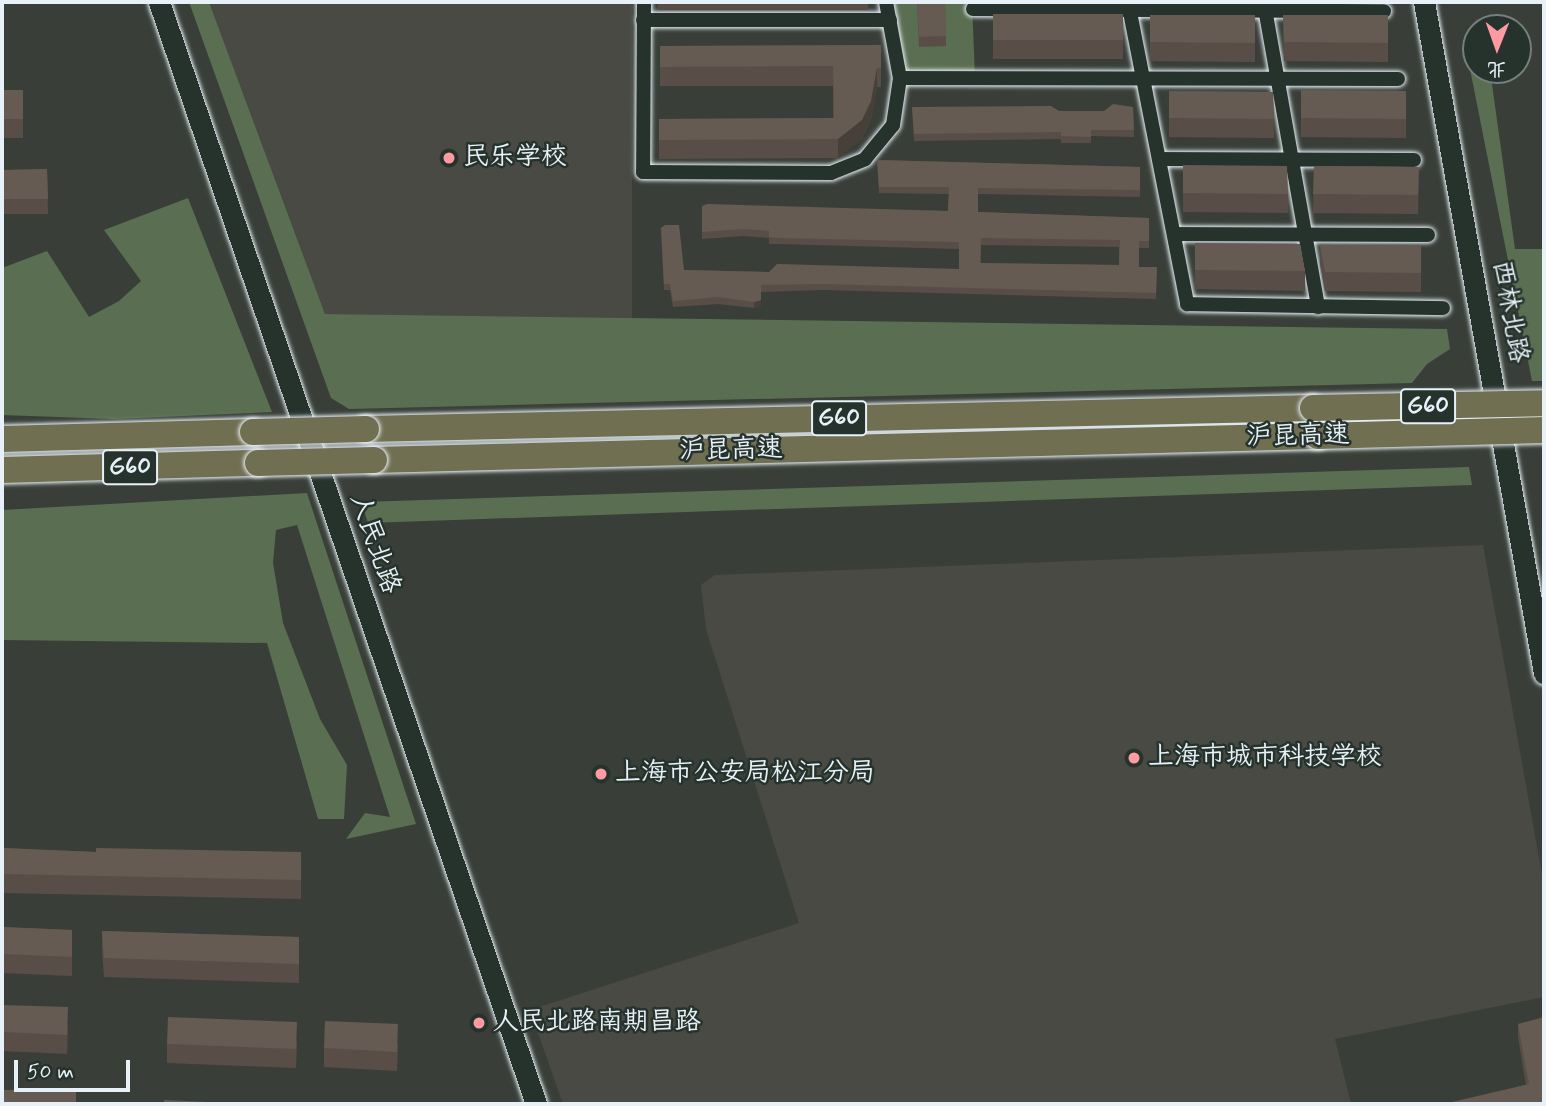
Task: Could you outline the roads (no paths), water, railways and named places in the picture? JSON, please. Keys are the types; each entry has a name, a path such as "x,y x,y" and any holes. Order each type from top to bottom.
{"highway":[{"name":"沪昆高速","path":"2,439 1544,404"},
{"path":"2,430 96,436"},
{"name":"沪昆高速","path":"2,472 1544,430"}],"main road":[{"name":"人民北路","path":"159,2 536,1104"},
{"name":"西林北路","path":"1424,2 1544,673"}],"street":[{"path":"643,2 643,172 831,173 865,159 893,125 900,78 886,2"},
{"path":"1129,6 1187,304 1443,308"},
{"path":"1265,6 1318,307"},
{"path":"973,9 1265,6 1384,12"},
{"path":"643,20 890,20"},
{"path":"900,78 1398,79"},
{"path":"1159,159 1414,160"},
{"path":"1174,234 1428,235"}],"place":[{"name":"民乐学校","path":"449,158"},
{"name":"上海市城市科技学校","path":"1134,758"},
{"name":"上海市公安局松江分局","path":"601,774"},
{"name":"人民北路南期昌路","path":"479,1023"}]}
